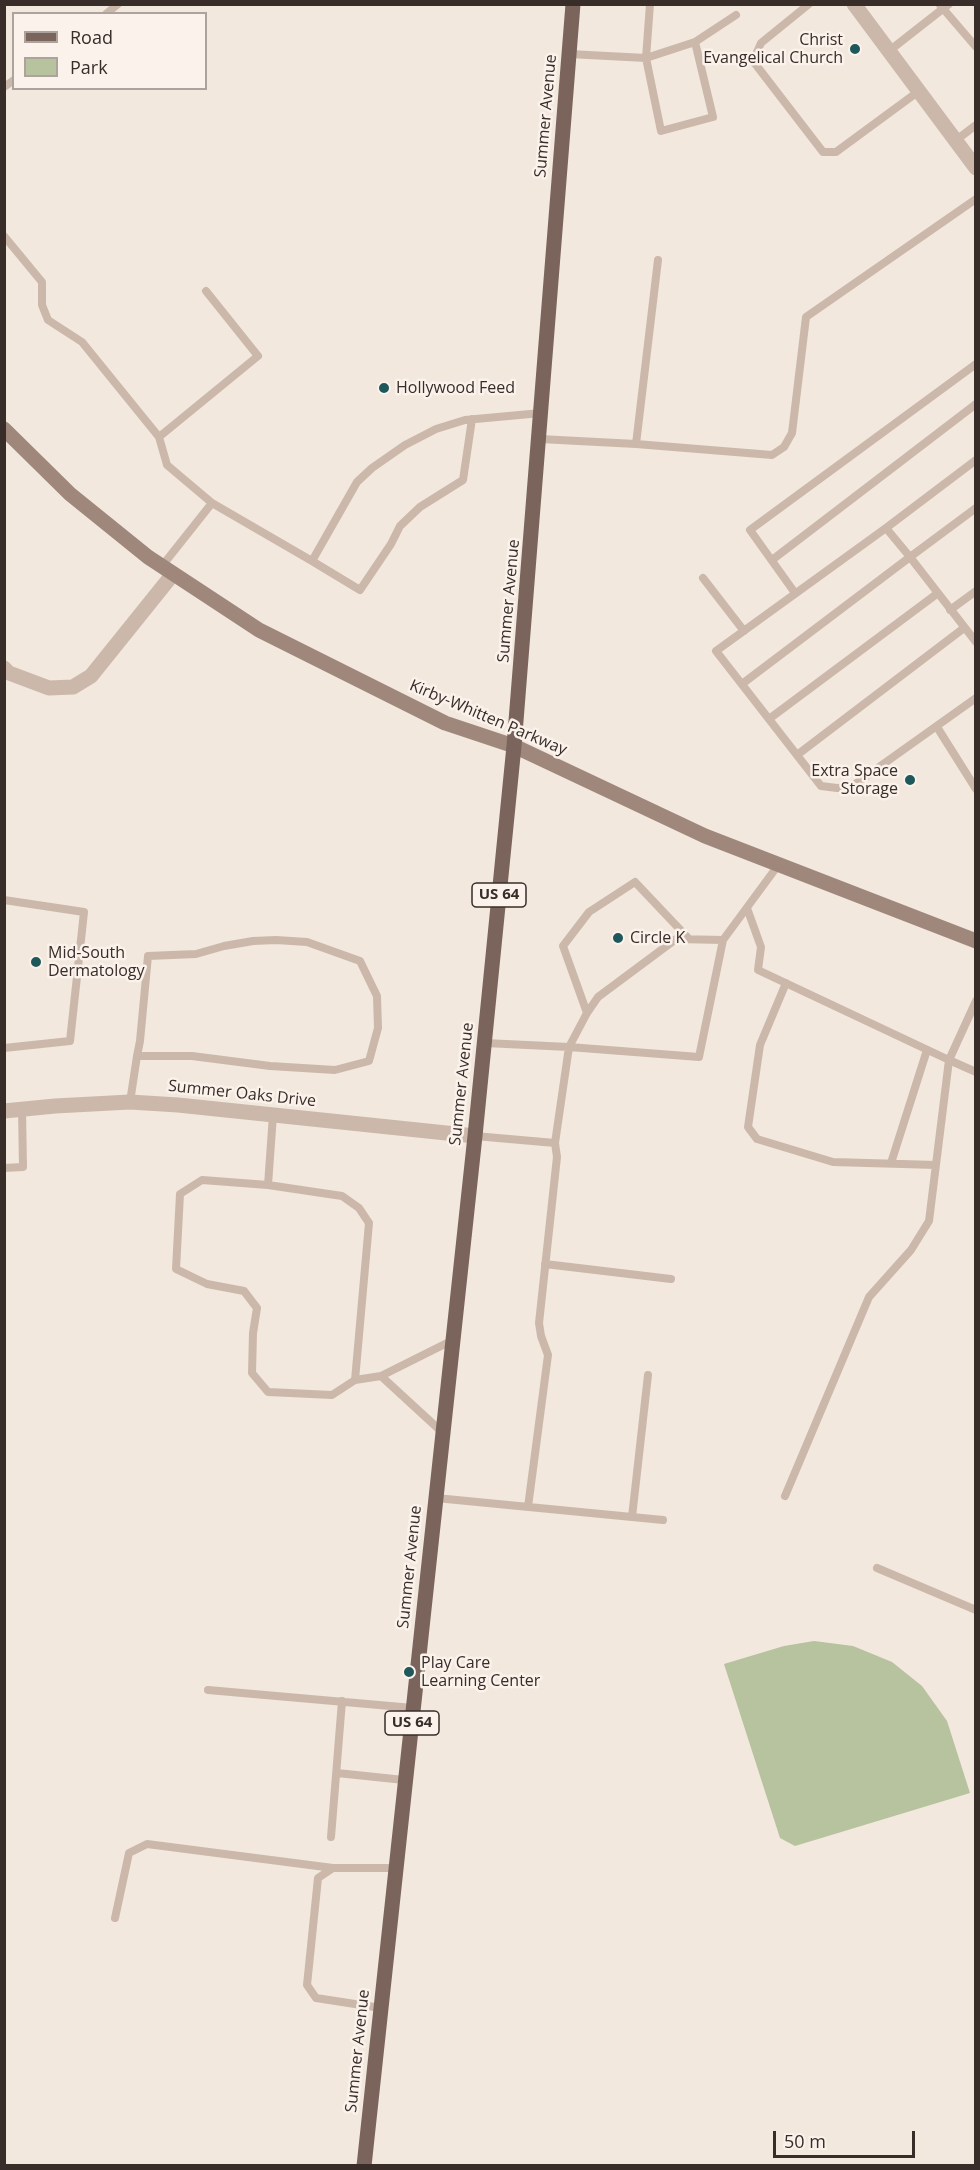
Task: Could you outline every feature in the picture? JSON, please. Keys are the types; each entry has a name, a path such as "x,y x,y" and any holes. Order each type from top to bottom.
{"main road":[{"name":"Summer Avenue","path":"364,2166 485,1043 514,746 573,4"},
{"name":"Kirby-Whitten Parkway","path":"4,429 70,494 168,570 259,630 444,723 514,746 705,836 975,941"}],"street":[{"path":"854,4 975,168"},
{"path":"4,668 9,673 49,688 73,687 91,676 168,570"},
{"name":"Summer Oaks Drive","path":"4,1111 130,1102 475,1136"}],"lane":[{"path":"650,4 646,58 661,131 713,117 695,42"},
{"path":"809,4 760,43 753,61 823,152 836,152 919,91"},
{"path":"889,51 944,6 975,47"},
{"path":"569,54 646,58 695,42 736,15"},
{"path":"956,141 975,125"},
{"path":"540,439 772,455 784,447 792,433 806,317 975,199"},
{"path":"4,236 42,282 42,305 48,320 82,342 159,437 167,465 212,503 360,590 391,544 400,526 420,507 463,480 471,419"},
{"path":"636,444 658,260"},
{"path":"159,437 258,356 206,291"},
{"path":"795,593 750,530 975,364"},
{"path":"772,560 975,404"},
{"path":"312,561 357,482 372,468 405,445 436,429 471,419 541,413"},
{"path":"975,460 886,528 716,651 821,786 851,787 975,698"},
{"path":"168,570 212,503"},
{"path":"742,684 975,508"},
{"path":"886,528 975,642"},
{"path":"703,578 744,631"},
{"path":"951,610 975,591"},
{"path":"769,719 938,593"},
{"path":"797,755 964,628"},
{"path":"937,727 975,789"},
{"path":"485,1043 699,1057 723,940 779,864"},
{"path":"587,1013 563,946 589,912 635,882 689,939"},
{"path":"4,900 84,912 70,1041 4,1048"},
{"path":"747,908 761,947 758,970 975,1072"},
{"path":"528,1507 548,1355 539,1323 557,1157 555,1143 569,1047 587,1013 598,998 676,939 723,940"},
{"path":"130,1102 148,956 196,954 253,941 306,942 360,961 377,996 378,1028 369,1061 335,1070 192,1056 137,1056"},
{"path":"786,983 760,1045 748,1127 758,1139 833,1162 936,1165"},
{"path":"785,1496 869,1297 911,1250 928,1221 949,1060 975,1001"},
{"path":"891,1163 927,1050"},
{"path":"4,1168 23,1167 22,1109"},
{"path":"268,1185 273,1115"},
{"path":"475,1136 555,1143"},
{"path":"355,1380 369,1222 359,1208 342,1196 268,1185 202,1180 180,1194 176,1269 207,1284 244,1291 256,1308 252,1373 268,1392 332,1395 355,1380 381,1376 453,1340"},
{"path":"545,1264 671,1279"},
{"path":"632,1517 648,1375"},
{"path":"381,1376 443,1433"},
{"path":"436,1498 663,1520"},
{"path":"877,1568 975,1610"},
{"path":"208,1690 413,1708"},
{"path":"331,1837 338,1773 342,1701"},
{"path":"338,1773 404,1780"},
{"path":"115,1918 129,1852 147,1844 333,1868 396,1868"},
{"path":"333,1868 318,1878 307,1985 316,1998 381,2008"}],"green space":[{"path":"814,1641 853,1646 892,1662 922,1686 947,1721 970,1793 795,1846 780,1838 724,1664 784,1646"}],"place":[{"name":"Christ Evangelical Church","path":"855,49"},
{"name":"Hollywood Feed","path":"384,388"},
{"name":"Extra Space Storage","path":"910,780"},
{"name":"Circle K","path":"618,938"},
{"name":"Mid-South Dermatology","path":"36,962"},
{"name":"Play Care Learning Center","path":"409,1672"}]}
